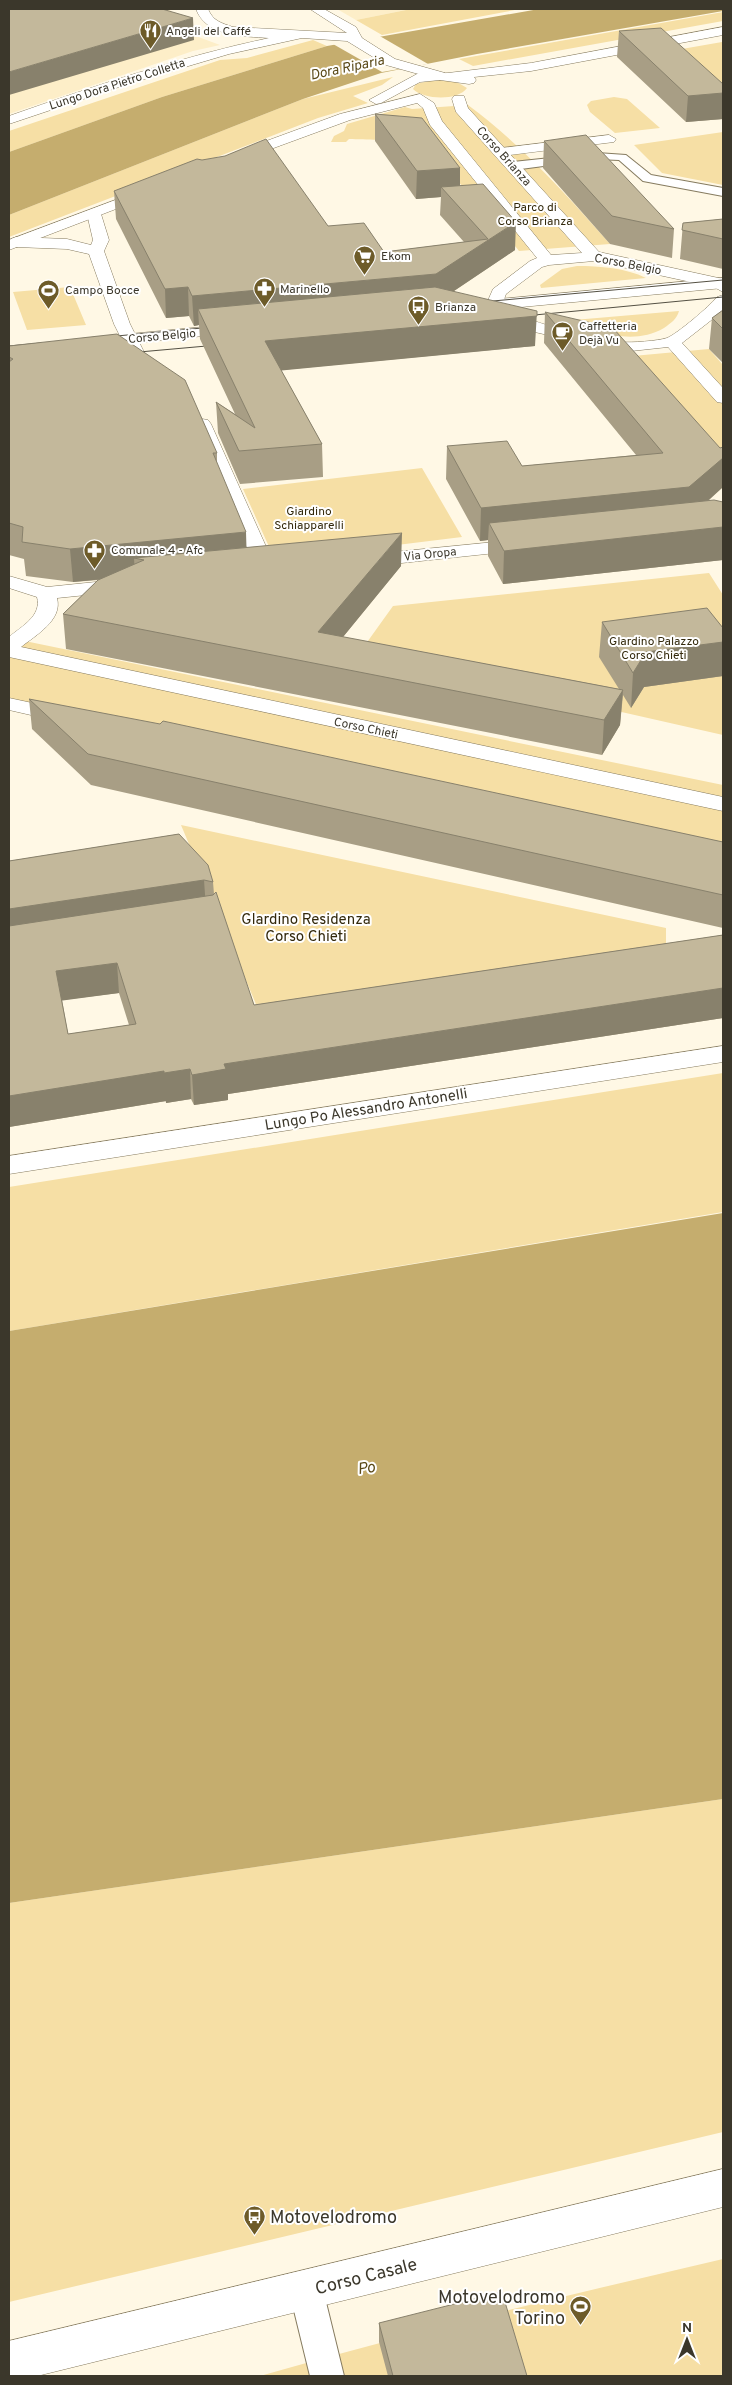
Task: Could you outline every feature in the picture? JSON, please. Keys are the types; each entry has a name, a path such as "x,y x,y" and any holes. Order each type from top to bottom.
{"street":[{"path":"198,9 212,23 246,32 354,36"},
{"path":"316,9 337,21 400,74 402,86 408,96 420,98 429,106 435,122 547,260"},
{"path":"314,34 333,27 338,23 337,21"},
{"path":"345,117 354,110 417,78 531,67 723,31"},
{"name":"Lungo Dora Pietro Colletta","path":"226,51 242,42 246,32"},
{"name":"Lungo Dora Pietro Colletta","path":"9,120 126,80 226,51 298,35"},
{"path":"391,65 410,67 472,81 462,95"},
{"path":"223,162 345,117 420,98 462,95 531,67"},
{"name":"Corso Brianza","path":"462,95 461,109 594,256"},
{"path":"345,117 396,119"},
{"path":"415,120 435,122"},
{"path":"501,152 609,139"},
{"path":"13,244 168,184"},
{"path":"94,214 101,240 96,251 131,344"},
{"path":"13,244 67,244 96,251"},
{"name":"Corso Belgio","path":"497,309 500,292 536,264 547,260 594,256 722,287"},
{"name":"Corso Belgio","path":"456,313 722,287"},
{"path":"723,300 717,308 672,342 723,398"},
{"name":"Corso Belgio","path":"497,309 526,325 622,347 672,342"},
{"name":"Corso Belgio","path":"72,349 253,332"},
{"name":"Corso Belgio","path":"131,344 141,365 158,375"},
{"path":"622,347 636,362"},
{"path":"194,406 257,572 287,569"},
{"name":"Via Oropa","path":"346,563 545,542"},
{"path":"9,582 46,594 142,584"},
{"path":"9,647 44,618 49,605 46,594"},
{"name":"Corso Chieti","path":"9,651 723,804"},
{"path":"9,704 86,722"},
{"name":"Lungo Po Alessandro Antonelli","path":"9,1165 723,1054"},
{"name":"Corso Casale","path":"9,2362 46,2364 306,2290 723,2188"}],"lane":[{"path":"513,166 597,156 622,157 648,178 723,192"},
{"path":"306,2290 326,2376"}],"shaded area":[{"path":"9,9 171,9 167,18 177,29 220,45 193,51 9,114"},
{"path":"337,9 411,9 356,20"}],"green space":[{"path":"411,9 520,9 382,35 356,20"},
{"path":"723,12 723,21 473,66 459,59"},
{"path":"313,40 327,46 162,97 9,152 9,131 220,60 247,58"},
{"path":"723,43 723,106 659,53"},
{"path":"393,77 382,85 353,96 368,103 318,118 9,237 9,215 303,99"},
{"path":"438,79 455,81 467,88 456,95 441,98 418,93 413,89 416,84"},
{"path":"614,97 627,99 660,128 615,133 590,112 587,105 591,101"},
{"name":"Parco di Corso Brianza","path":"468,105 525,153 610,244 519,251 467,191 452,176 421,152 406,144 393,141 349,139 346,142 331,142 334,136 344,131 347,124 405,107 412,109"},
{"path":"723,132 723,185 662,173 634,145"},
{"path":"577,266 613,268 646,278 541,288 540,285 562,269"},
{"name":"Campo Bocce","path":"70,287 86,325 27,330 13,292"},
{"path":"679,311 675,319 664,328 651,334 639,336 613,335 562,321"},
{"path":"709,349 723,365 723,490 611,358"},
{"name":"Giardino Schiapparelli","path":"422,468 462,537 275,560 243,489"},
{"name":"GIardino Palazzo Corso Chieti","path":"709,573 723,595 723,735 595,706 355,659 393,606"},
{"path":"20,640 723,785 723,873 9,704 9,648"},
{"name":"GIardino Residenza Corso Chieti","path":"181,825 666,928 666,959 258,1009"},
{"path":"723,1073 723,1212 9,1331 9,1187"},
{"path":"723,1799 723,2132 9,2302 9,1903"},
{"name":"Motovelodromo Torino","path":"723,2259 723,2376 260,2376 491,2314"}],"water":[{"name":"Dora Riparia","path":"539,9 723,9 723,11 477,54 381,73 303,99 9,215 9,152 162,97 327,46"},
{"name":"Po","path":"723,1213 723,1799 9,1903 9,1331"}],"pier":[{"path":"378,35 428,64 382,72 333,44"}],"building":[{"path":"9,9 162,9 193,18 9,72"},
{"path":"661,28 723,84 723,93 688,96 619,31"},
{"path":"375,114 422,118 460,168 417,171"},
{"path":"586,135 674,229 612,216 544,141"},
{"path":"266,139 328,226 364,223 384,252 488,239 441,187 483,184 516,222 436,274 192,296 188,287 165,289 114,191 197,159 202,160 225,156"},
{"path":"723,219 723,239 682,230 683,223"},
{"path":"435,287 537,311 537,316 265,341 322,444 239,451 216,402 255,428 198,309"},
{"path":"723,310 723,329 712,318"},
{"path":"545,312 613,328 720,448 723,447 723,458 689,487 481,508 447,446 507,441 522,466 663,453"},
{"path":"117,334 185,380 217,453 213,453 246,532 70,549 22,542 23,527 9,523 9,362 13,359 9,357 9,346"},
{"path":"714,500 723,502 723,527 504,551 489,523"},
{"path":"402,533 318,632 623,690 604,720 63,614 98,580 144,560 134,558"},
{"path":"707,608 723,628 723,642 646,652 633,673 602,622"},
{"path":"29,699 160,724 163,721 723,842 723,895 88,754"},
{"path":"179,834 208,865 213,882 204,880 9,909 9,861"},
{"path":"216,892 254,1005 723,935 723,988 224,1064 226,1069 192,1075 190,1069 164,1073 164,1071 9,1096 9,926 213,895","holes":["117,963 136,1024 68,1034 56,971"]},
{"path":"502,2292 527,2376 393,2376 379,2323"}],"tram line":[{"path":"482,302 723,280"},
{"path":"524,316 723,297"},
{"path":"106,337 213,327"},
{"path":"9,346 41,343"},
{"path":"128,353 218,345"}],"place":[{"name":"Angeli del Caffé","path":"150,50"},
{"name":"Ekom","path":"365,275"},
{"name":"Marinello","path":"264,308"},
{"name":"Campo Bocce","path":"49,309"},
{"name":"Brianza","path":"419,326"},
{"name":"Caffetteria Dejà Vu","path":"563,352"},
{"name":"Comunale 4 - Afc","path":"95,569"},
{"name":"Motovelodromo","path":"254,2236"},
{"name":"Motovelodromo Torino","path":"581,2326"}]}
